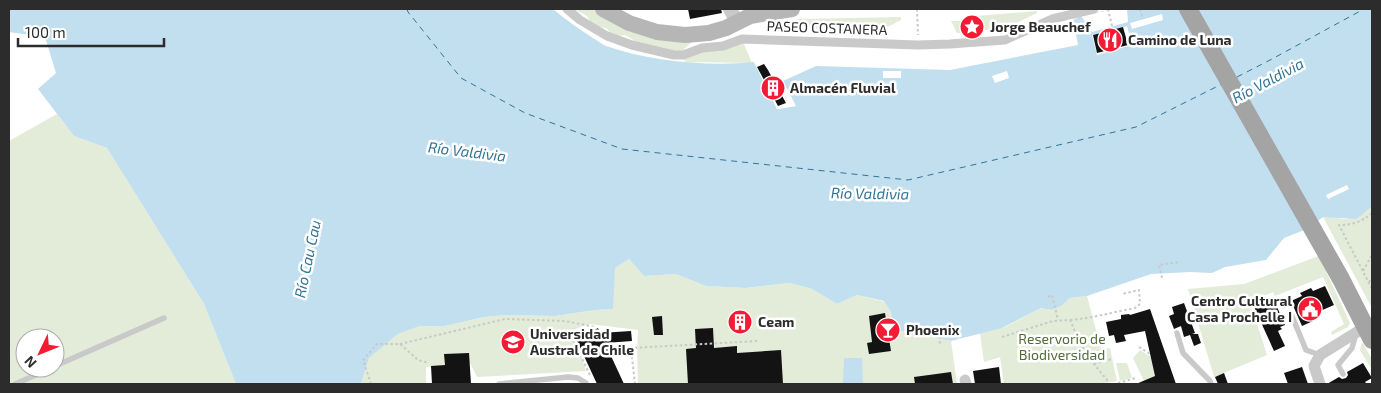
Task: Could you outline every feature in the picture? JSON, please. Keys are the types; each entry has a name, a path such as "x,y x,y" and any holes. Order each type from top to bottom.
{"main road":[{"path":"603,9 629,23 656,32 685,35 709,33 726,28 734,16 750,16 792,9"},
{"path":"1188,9 1341,279 1366,331"}],"street":[{"name":"PASEO COSTANERA","path":"567,9 580,20 607,36 640,47 674,55 683,55 702,48 723,46 742,39 918,45 1005,40 1052,19 1094,9"},
{"path":"1320,384 1314,366 1320,355 1366,331"}],"lane":[{"path":"1292,316 1306,350 1320,355"},
{"path":"65,362 164,318"},
{"path":"1343,374 1338,365 1366,331"},
{"path":"1177,333 1184,353 1211,384"},
{"path":"499,384 568,377 578,378 586,383"},
{"path":"15,384 29,378"}],"path":[{"path":"918,9 918,45"},
{"path":"1108,9 1113,30"},
{"path":"1140,9 1143,20"},
{"path":"1372,213 1362,221 1350,225 1339,225 1372,289"},
{"path":"1363,272 1372,256"},
{"path":"1162,278 1159,265 1180,262"},
{"path":"1369,282 1372,278"},
{"path":"1002,337 1044,323 1095,317 1135,308 1140,304 1140,290 1122,294"},
{"path":"1048,297 1052,295 1059,320"},
{"path":"1318,314 1322,312"},
{"path":"371,384 363,360 377,344 400,344 505,319 565,321 595,327 573,340 590,376"},
{"path":"1070,320 1081,345 1107,380 1106,384"},
{"path":"939,326 940,345"},
{"path":"635,384 631,348 758,341"},
{"path":"400,344 418,360 429,364"},
{"path":"1139,347 1150,354"},
{"path":"1094,364 1112,359"},
{"path":"1118,382 1136,378"}],"green space":[{"path":"574,9 592,9 598,13 694,40 681,52 635,41 625,35 618,36 606,28 598,27 591,23 587,16"},
{"path":"1037,11 1037,13 991,34 991,30 976,30 976,33 957,33 951,21 972,21 975,16"},
{"path":"901,17 901,20 880,31 766,27 798,19"},
{"path":"743,42 752,63 686,62 682,58 700,51"},
{"path":"57,114 74,136 107,148 204,304 236,384 9,384 9,141"},
{"path":"1372,207 1372,308 1323,217 1351,218 1362,214"},
{"path":"1319,256 1350,323 1348,327 1332,335 1331,332 1344,324 1323,277 1275,296 1273,292 1250,302 1267,355 1214,377 1188,289 1244,284"},
{"path":"629,259 644,276 676,274 706,286 745,288 790,283 812,289 837,304 857,295 885,302 890,310 896,330 951,341 957,384 638,384 638,330 589,324 573,330 586,371 477,377 470,363 426,367 426,384 361,384 369,358 398,334 420,326 445,326 484,317 506,315 555,316 612,309 615,268"},
{"name":"Reservorio de Biodiversidad","path":"1087,296 1101,349 1110,348 1117,381 1100,384 1004,384 1000,357 984,362 980,333 1005,327 1041,308 1052,310 1061,306 1070,298"},
{"path":"1362,342 1372,359 1372,370 1360,350"},
{"path":"1140,350 1151,357 1155,376 1144,381 1133,358"},
{"path":"1116,363 1127,363 1132,378 1120,381"}],"water":[{"path":"9,9 553,9 606,46 641,56 679,62 718,64 754,62 777,109 795,106 783,81 816,66 950,70 1078,45 1073,20 1083,15 1114,9 1372,9 1372,207 1356,219 1323,217 1307,229 1284,238 1266,260 1225,267 1212,273 1151,274 1087,296 1070,298 1061,306 1052,310 1041,308 1002,328 951,341 896,330 890,310 884,301 857,295 837,304 812,289 790,283 745,288 706,286 676,274 644,276 629,259 615,268 613,309 555,316 506,315 484,317 445,326 420,326 398,334 369,358 361,384 236,384 204,304 107,148 74,136 38,89 56,73 45,37 9,32"},
{"path":"844,358 862,358 863,384 843,384"}],"pier":[{"path":"1114,9 1127,9 1128,22 1092,32 1081,16"},
{"path":"1162,14 1163,20 1132,29 1130,23"},
{"name":"Camino de Luna","path":"1127,26 1132,45 1097,55 1092,35"},
{"path":"756,61 778,106 792,104 780,82 782,79 796,106 777,109 754,62"},
{"path":"883,71 901,71 901,78 883,78"},
{"path":"1007,71 1009,78 995,83 992,76"},
{"path":"1347,185 1349,189 1328,199 1326,195"}],"building":[{"path":"688,9 721,9 722,13 690,19"},
{"name":"Camino de Luna","path":"1123,27 1128,45 1097,53 1093,35"},
{"name":"Almacén Fluvial","path":"764,64 786,103 778,106 757,67"},
{"name":"Centro Cultural Casa Prochelle I","path":"1325,286 1334,305 1311,315 1313,321 1302,326 1291,301 1302,296 1300,293 1311,288 1313,291"},
{"path":"1268,300 1269,302 1274,300 1285,325 1280,327 1282,329 1278,331 1285,346 1274,351 1254,307"},
{"path":"1184,303 1195,333 1192,334 1198,334 1201,343 1194,346 1190,335 1184,337 1181,326 1174,329 1169,316 1174,314 1172,307"},
{"path":"1150,309 1176,384 1136,384 1155,376 1145,331 1124,335 1126,341 1116,343 1114,335 1109,336 1106,322 1121,319 1121,315 1130,315"},
{"name":"Ceam","path":"747,311 748,332 734,333 732,312"},
{"path":"885,313 891,351 869,354 867,343 872,342 869,316"},
{"path":"662,316 663,335 654,335 652,317"},
{"path":"598,328 600,333 631,331 632,341 605,343 624,384 597,384 577,341"},
{"path":"713,328 714,348 737,346 737,353 781,350 783,384 688,384 686,349 696,348 695,329"},
{"path":"469,353 471,384 432,384 431,366 445,365 444,354"},
{"path":"1363,363 1372,378 1365,382 1367,384 1327,384 1339,377 1342,379 1346,378 1347,372"},
{"path":"999,367 1001,384 975,384 973,371"},
{"path":"1302,367 1308,384 1288,384 1284,373"},
{"path":"951,372 953,384 915,384 914,377"},
{"path":"1224,373 1228,384 1218,384 1215,377"}],"ferry route":[{"path":"407,9 461,78 525,113 622,149 908,180 1136,127 1222,84"},
{"path":"1237,77 1364,9"}],"place":[{"name":"Jorge Beauchef","path":"972,27"},
{"name":"Camino de Luna","path":"1110,40"},
{"name":"Almacén Fluvial","path":"773,88"},
{"name":"Centro Cultural Casa Prochelle I","path":"1310,309"},
{"name":"Ceam","path":"740,322"},
{"name":"Phoenix","path":"888,330"},
{"name":"Universidad Austral de Chile","path":"513,342"}],"water label":[{"name":"Río Valdivia","path":"1268,81"},
{"name":"Río Valdivia","path":"467,152"},
{"name":"Río Valdivia","path":"870,194"},
{"name":"Río Cau Cau","path":"308,259"}]}
